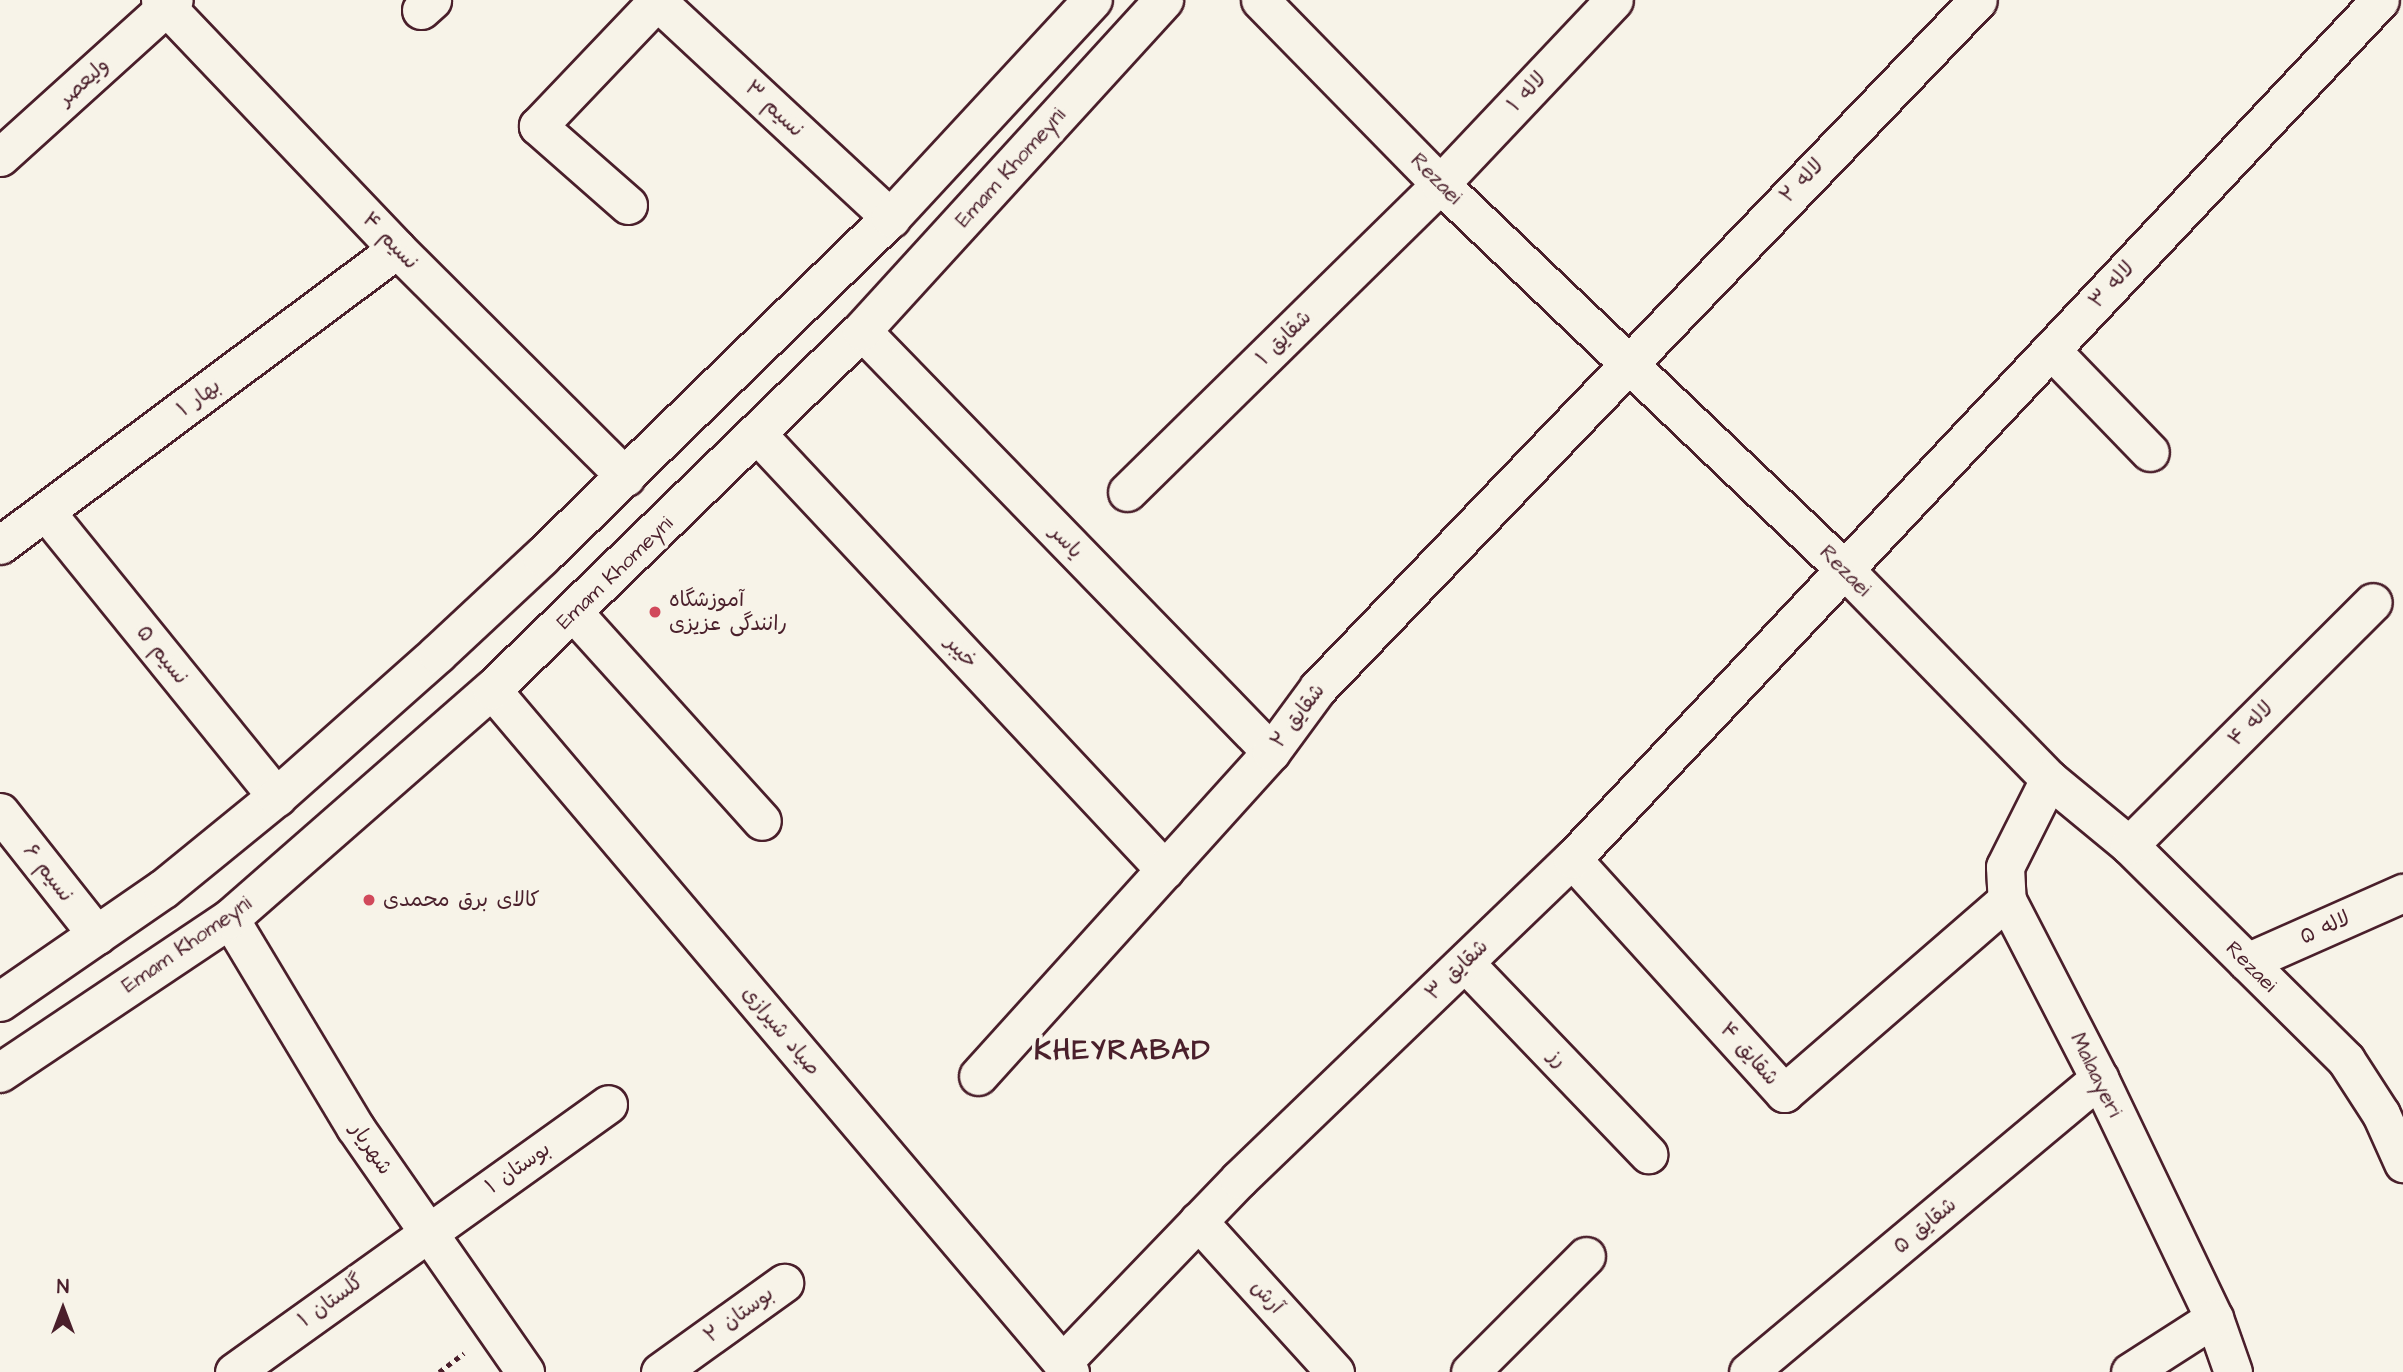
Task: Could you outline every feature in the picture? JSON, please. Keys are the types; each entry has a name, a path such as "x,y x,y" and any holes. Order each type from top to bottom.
{"main road":[{"path":"14,991 164,889 277,797 438,654 625,477 891,218 1093,0"},
{"name":"Emam Khomeyni","path":"0,1073 230,919 492,690 862,331 1164,0"}],"street":[{"name":"Rezaei","path":"1260,0 1440,184 1844,569 2049,779 2129,845 2346,1060 2381,1114 2403,1163"},
{"name":"لاله ۱","path":"1440,184 1614,0"},
{"name":"لاله ۲","path":"1629,365 1978,0"},
{"name":"لاله ۳","path":"1844,569 2380,0"},
{"name":"نسیم ۳","path":"657,1 891,218"},
{"path":"628,205 538,126 657,1"},
{"name":"ولیعصر","path":"0,157 167,3"},
{"name":"نسیم ۴","path":"167,3 397,249 625,477"},
{"name":"شقایق ۱","path":"1127,492 1440,184"},
{"name":"بهار ۱","path":"0,545 397,249"},
{"name":"یاسر","path":"862,331 1271,752"},
{"path":"2051,350 2150,452"},
{"name":"شقایق ۲","path":"978,1076 1271,752 1318,688 1629,365"},
{"name":"خیبر","path":"757,434 1165,870"},
{"name":"نسیم ۵","path":"46,512 277,797"},
{"name":"شقایق ۳","path":"1066,1368 1198,1221 1572,859 1844,569"},
{"name":"لاله ۴","path":"2129,845 2373,602"},
{"path":"574,613 762,821"},
{"name":"صیاد شیرازی","path":"492,690 1066,1368"},
{"name":"Malaayeri","path":"2049,779 2005,867 2007,900 2099,1078 2214,1318 2233,1372"},
{"name":"نسیم ۶","path":"0,812 97,934"},
{"name":"شقایق ۴","path":"1572,859 1784,1093 2007,900"},
{"name":"لاله ۵","path":"2246,962 2403,893"},
{"name":"شهریار","path":"230,919 355,1127 525,1372"},
{"name":"رز","path":"1465,963 1648,1154"},
{"name":"شقایق ۵","path":"1748,1372 2099,1078"},
{"name":"بوستان ۱","path":"428,1231 608,1104"},
{"name":"آرش","path":"1198,1221 1335,1372"},
{"name":"گلستان ۱","path":"234,1372 428,1231"},
{"path":"1470,1372 1586,1256"},
{"name":"بوستان ۲","path":"660,1372 784,1283"},
{"path":"2130,1372 2214,1318"}],"place":[{"name":"آموزشگاه رانندگی عزیزی","path":"655,612"},
{"name":"کالای برق محمدی","path":"369,900"}],"district":[{"name":"KHEYRABAD","path":"1123,1051"}]}
